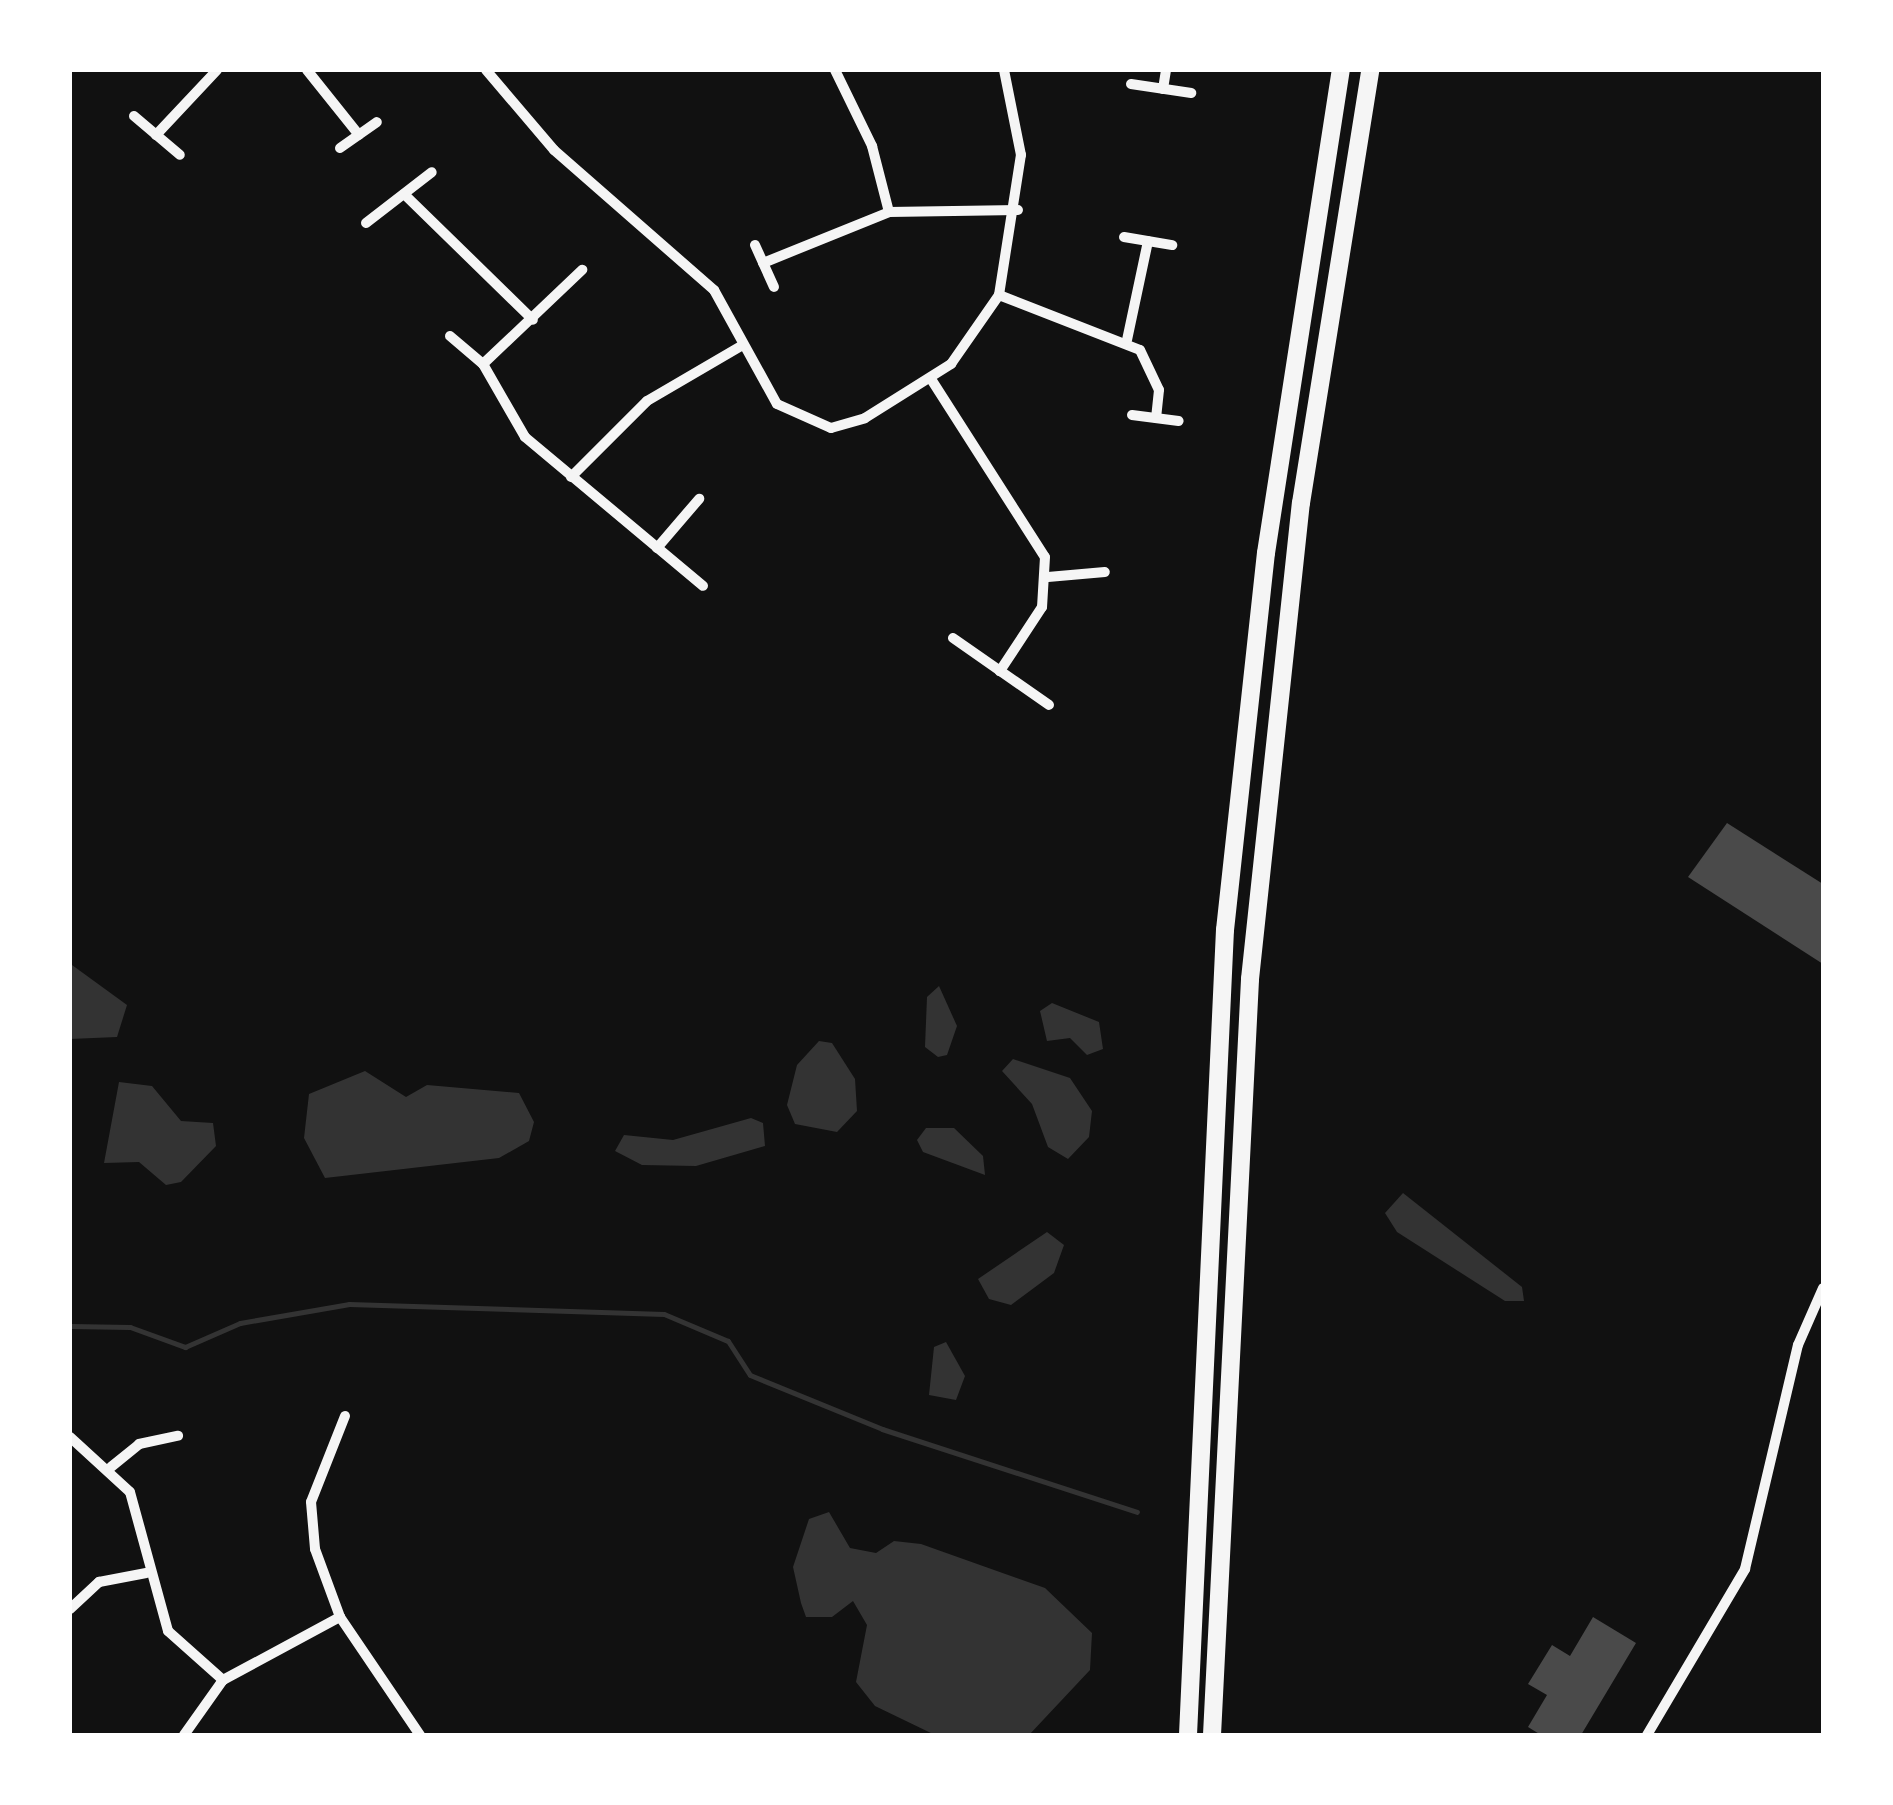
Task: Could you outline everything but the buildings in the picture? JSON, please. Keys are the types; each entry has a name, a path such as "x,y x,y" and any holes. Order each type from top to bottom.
{"highway":[{"path":"1188,1735 1225,930 1266,553 1341,70"},
{"path":"1212,1735 1250,978 1301,503 1370,70"}],"street":[{"path":"156,135 217,70"},
{"path":"307,70 358,135"},
{"path":"486,70 554,150 702,278 743,345 763,389 810,424 864,418 932,379 999,295 1018,210 1021,154 1004,70"},
{"path":"835,70 872,146 889,212"},
{"path":"1163,89 1166,70"},
{"path":"1131,84 1190,93"},
{"path":"134,116 180,155"},
{"path":"340,148 377,122"},
{"path":"366,223 432,172"},
{"path":"404,194 533,320"},
{"path":"763,263 889,212 1018,210"},
{"path":"1124,237 1172,245"},
{"path":"1127,340 1148,241"},
{"path":"755,245 774,288"},
{"path":"483,364 582,270"},
{"path":"999,295 1057,324 1127,340 1153,369 1156,418"},
{"path":"450,336 483,364 525,437 703,586"},
{"path":"571,477 647,401 743,345"},
{"path":"932,379 1036,535 1048,577 1036,620 1000,671"},
{"path":"1132,416 1179,421"},
{"path":"657,548 699,499"},
{"path":"1048,577 1106,572"},
{"path":"954,638 1049,705"},
{"path":"1648,1735 1728,1609 1748,1557 1798,1344 1823,1288"},
{"path":"345,1416 311,1502 315,1549 340,1617 420,1735"},
{"path":"111,1467 139,1444 178,1436"},
{"path":"70,1437 111,1467 130,1492 146,1572 168,1631 222,1680"},
{"path":"70,1609 99,1582 146,1572"},
{"path":"184,1735 222,1680 340,1617"}],"shaded area":[{"path":"72,965 127,1005 117,1037 70,1039"},
{"path":"939,986 957,1026 947,1055 938,1057 925,1047 927,997"},
{"path":"1052,1003 1099,1022 1103,1049 1087,1055 1070,1038 1047,1041 1040,1011"},
{"path":"819,1041 832,1043 855,1079 857,1111 837,1132 795,1124 787,1105 797,1065"},
{"path":"1013,1059 1070,1078 1092,1111 1089,1137 1068,1159 1048,1147 1032,1104 1002,1071"},
{"path":"365,1071 406,1097 427,1085 519,1093 534,1122 529,1141 499,1158 325,1178 304,1138 309,1094"},
{"path":"119,1082 152,1086 181,1121 213,1123 216,1146 181,1182 166,1185 139,1162 104,1163"},
{"path":"751,1118 763,1123 765,1146 696,1166 642,1165 615,1151 624,1135 673,1140"},
{"path":"926,1128 954,1128 983,1156 985,1175 923,1152 917,1140"},
{"path":"1403,1193 1522,1287 1524,1301 1505,1301 1397,1232 1385,1213"},
{"path":"1047,1232 1064,1245 1054,1273 1011,1305 989,1299 978,1279"},
{"path":"946,1342 965,1376 956,1400 929,1395 934,1347"},
{"path":"829,1512 850,1548 876,1553 894,1541 921,1544 1045,1588 1092,1633 1090,1670 1029,1735 935,1735 875,1706 856,1682 867,1625 853,1601 832,1617 806,1617 801,1603 793,1567 809,1519"}],"waterway":[{"path":"70,1326 130,1327 185,1347 240,1323 349,1304 664,1314 728,1341 750,1375 882,1429 1137,1512"}]}
